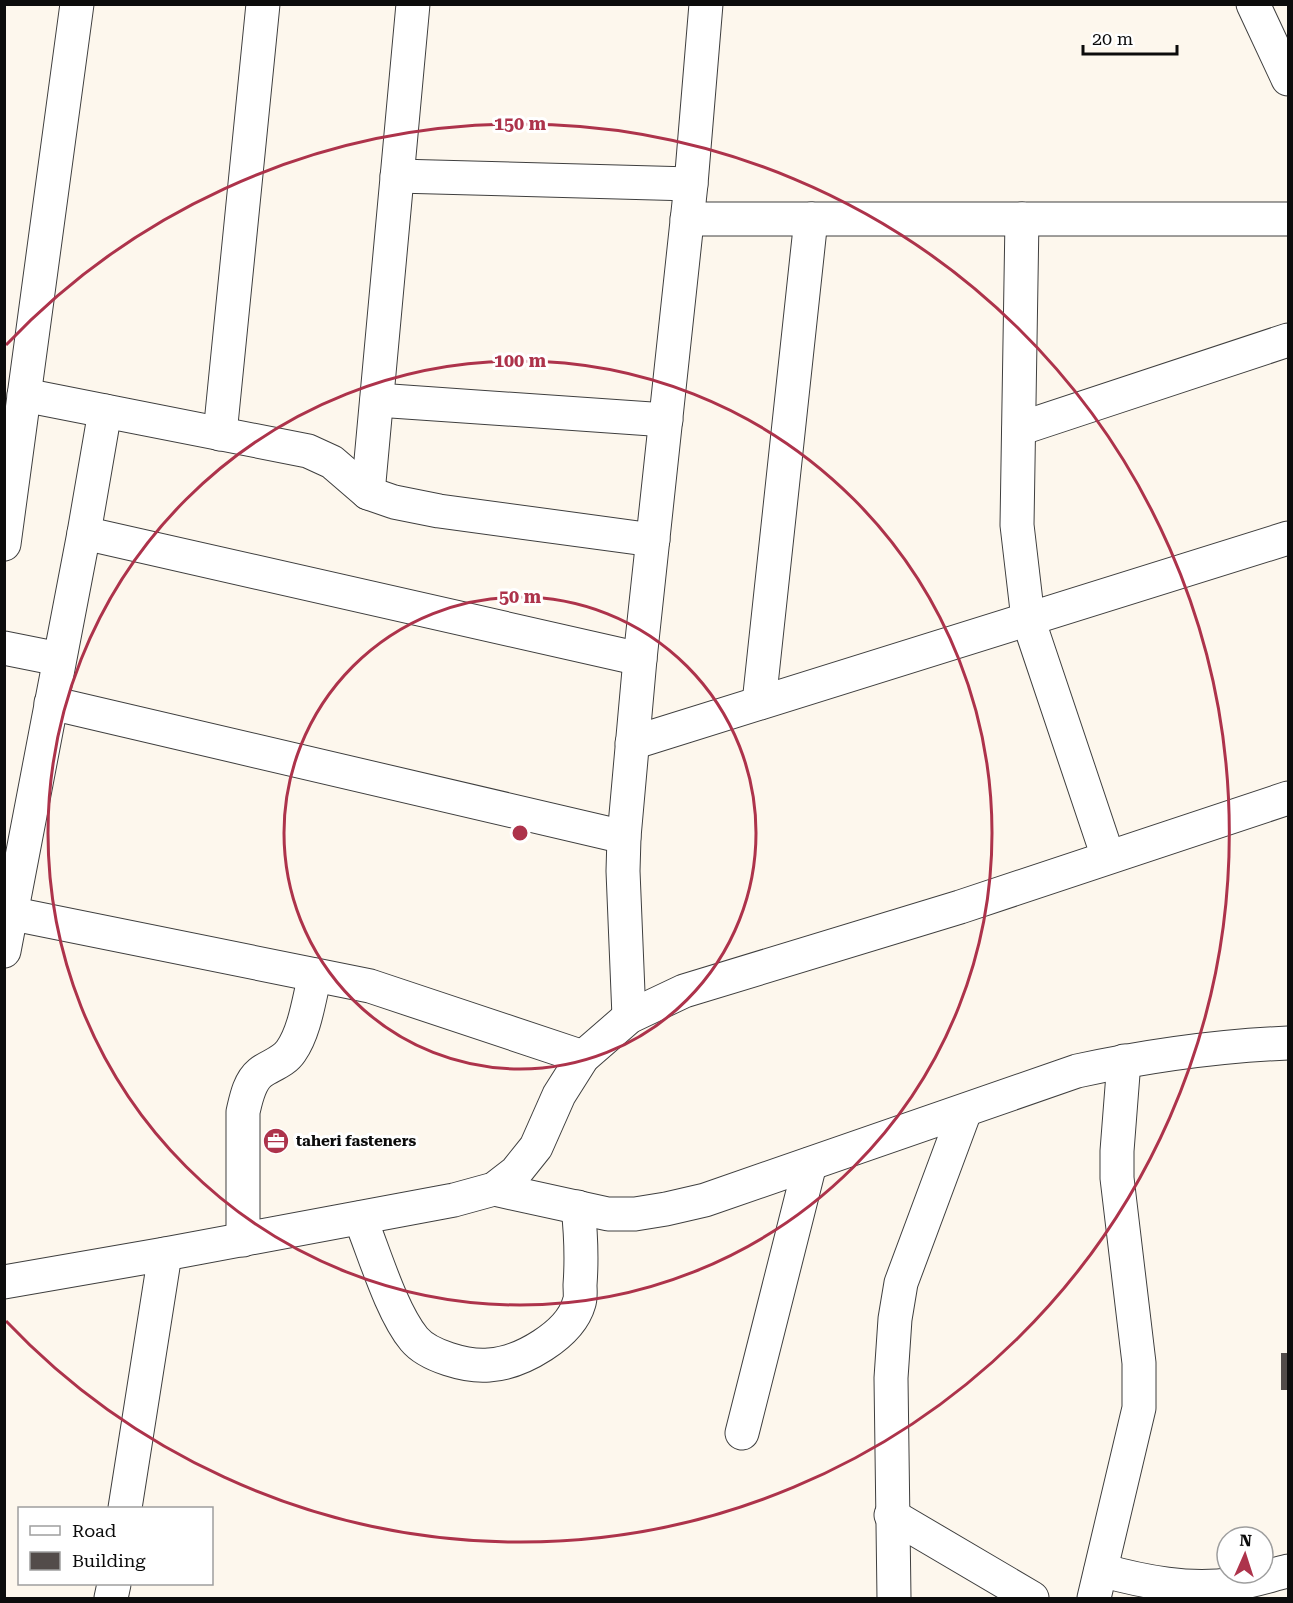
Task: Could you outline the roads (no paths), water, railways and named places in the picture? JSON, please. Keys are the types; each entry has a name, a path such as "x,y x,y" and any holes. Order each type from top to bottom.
{"street":[{"path":"4,544 77,4"},
{"path":"220,434 263,4"},
{"path":"368,493 412,4"},
{"path":"629,1017 623,871 624,837 640,659 691,184 706,4"},
{"path":"1253,4 1288,79"},
{"path":"397,176 691,184"},
{"path":"687,219 1288,219"},
{"path":"759,703 811,219"},
{"path":"1022,219 1017,525 1028,619 1108,857"},
{"path":"1019,429 1288,340"},
{"path":"24,395 308,451 332,462 368,493 394,502 439,512 653,540"},
{"path":"377,400 666,420"},
{"path":"4,951 8,913 84,533 105,411"},
{"path":"84,533 640,659"},
{"path":"632,743 1288,538"},
{"path":"4,648 59,659"},
{"path":"51,703 624,837"},
{"path":"4,1282 360,1218 454,1200 494,1189 516,1172 536,1147 560,1095 583,1057 629,1017 684,991 960,907 1288,798"},
{"path":"8,913 370,986 583,1057"},
{"path":"243,1240 243,1112 247,1094 260,1074 283,1060 291,1051 299,1035 315,975"},
{"path":"494,1189 608,1214 635,1214 666,1209 705,1200 1077,1071 1190,1050 1288,1043"},
{"path":"1124,1061 1117,1178 1139,1363 1139,1408 1098,1584 1139,1580 1191,1586 1234,1584 1288,1571"},
{"path":"894,1599 891,1515 891,1378 895,1319 901,1283 965,1111"},
{"path":"742,1433 810,1164"},
{"path":"360,1218 397,1312 415,1340 434,1353 458,1363 489,1365 515,1359 544,1345 567,1324 579,1303 582,1252 578,1207"},
{"path":"125,1507 165,1254"},
{"path":"891,1515 1032,1599"}],"place":[{"name":"taheri fasteners","path":"276,1141"}]}
